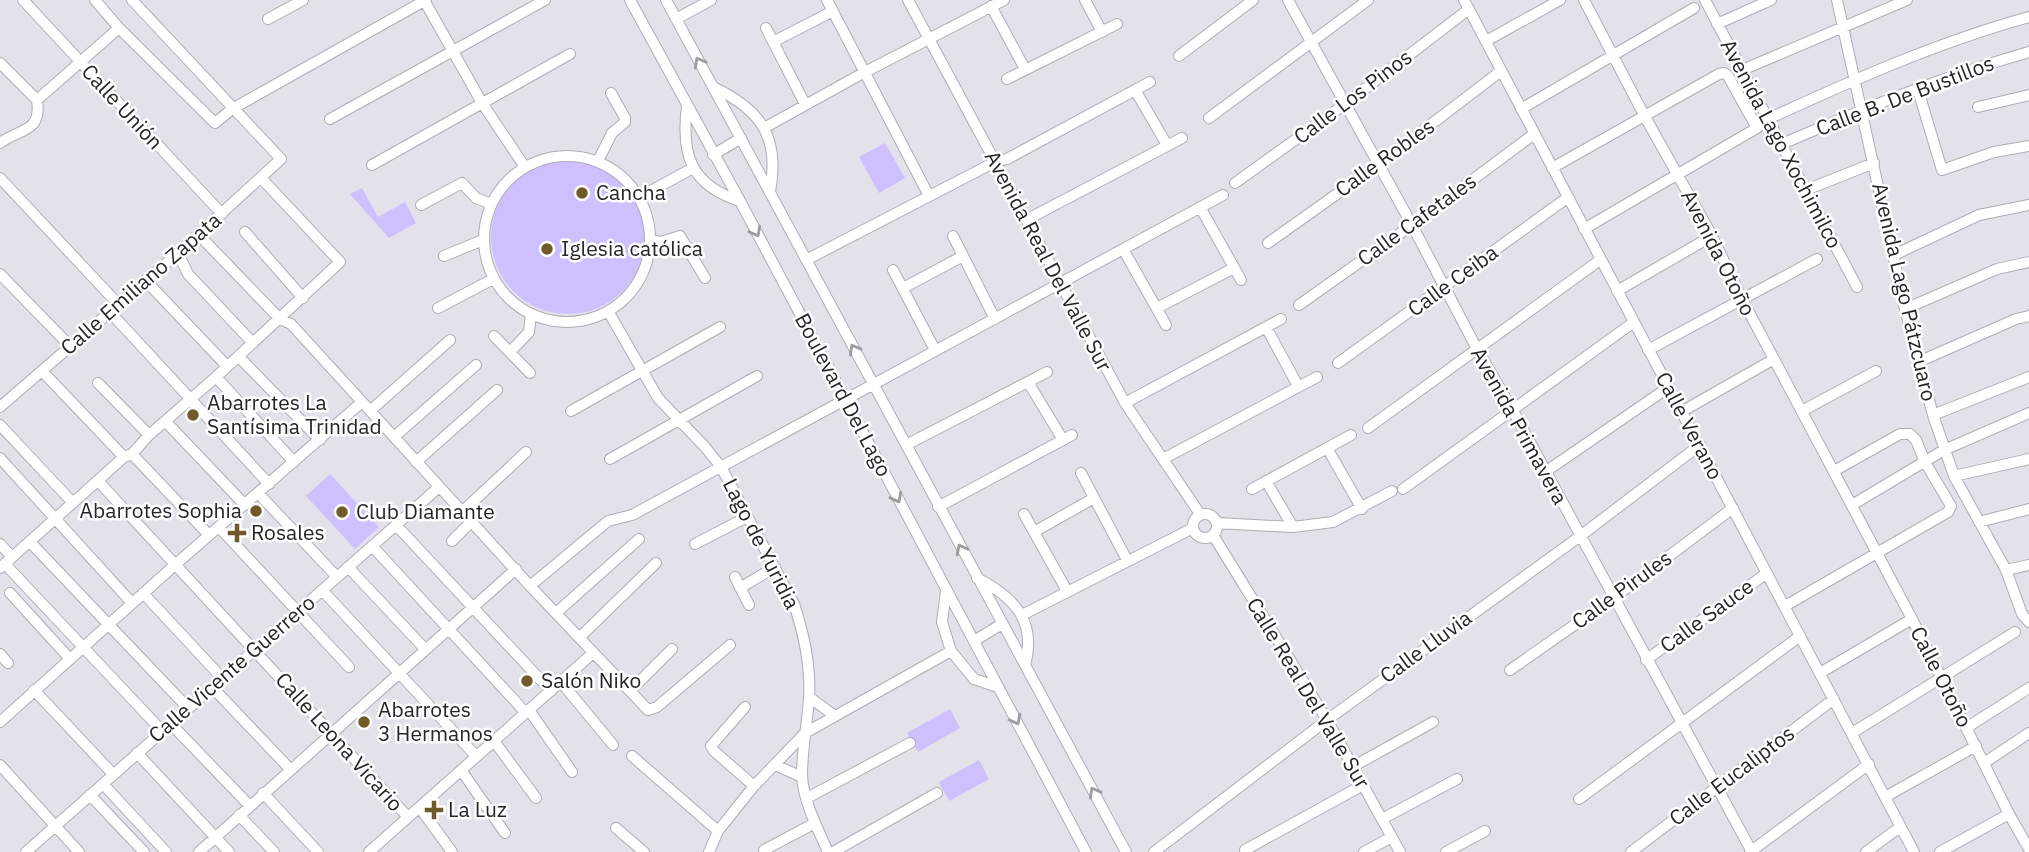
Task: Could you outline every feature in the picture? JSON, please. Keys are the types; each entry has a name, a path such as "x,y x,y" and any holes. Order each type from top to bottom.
{"street":[{"name":"Calle Unión","path":"23,0 222,214"},
{"path":"95,0 118,28 215,123 232,109 425,0 482,103 525,167"},
{"path":"132,0 232,109"},
{"path":"268,19 303,0"},
{"name":"Boulevard Del Lago","path":"630,0 740,201 1086,852"},
{"name":"Boulevard Del Lago","path":"666,0 1126,852"},
{"path":"676,19 711,0"},
{"path":"827,0 929,196"},
{"name":"Avenida Real Del Valle Sur","path":"908,0 1125,403 1200,514"},
{"path":"764,128 1004,0"},
{"path":"1085,0 1102,32"},
{"path":"1179,56 1253,0"},
{"name":"Avenida Primavera","path":"1288,0 1751,852"},
{"path":"1209,118 1367,0"},
{"path":"1486,41 1560,0"},
{"name":"Avenida Otoño","path":"1584,0 1712,236 1742,299 1852,505"},
{"name":"Avenida Lago Xochimilco","path":"1705,0 1857,287"},
{"path":"1717,24 1771,0"},
{"name":"Avenida Lago Pátzcuaro","path":"1838,0 1905,309 1933,415 1934,456 1954,476 2006,570 2022,614 2029,622"},
{"path":"1742,70 1907,0"},
{"path":"330,119 545,1"},
{"name":"Calle Verano","path":"1467,4 1914,852"},
{"name":"Calle Los Pinos","path":"1235,183 1345,104 1467,4"},
{"path":"991,6 1025,69"},
{"path":"1521,109 1694,8"},
{"path":"773,42 833,11"},
{"path":"1584,229 1768,119 1952,40 2029,17"},
{"path":"1007,79 1117,24"},
{"path":"37,100 82,63 118,28"},
{"path":"766,28 805,104"},
{"name":"Calle B. De Bustillos","path":"1782,144 1972,68 2029,52"},
{"path":"372,165 570,54"},
{"path":"0,63 37,100 38,111 36,120 29,129 0,143"},
{"name":"Calle Robles","path":"1268,243 1502,71"},
{"path":"1552,168 1724,73 1757,128"},
{"path":"806,260 995,162 1006,159 1150,82"},
{"name":"Boulevard Del Lago","path":"713,86 737,98 764,128 772,147 775,170 770,192"},
{"path":"1135,90 1167,145"},
{"path":"1918,90 1941,170 1994,152 2029,146"},
{"path":"597,161 612,133 625,122 611,93"},
{"path":"1978,107 2029,95"},
{"path":"687,106 683,133 693,168 720,195 740,201"},
{"name":"Calle Emiliano Zapata","path":"0,407 178,253 281,159 232,109"},
{"name":"Calle Cafetales","path":"1300,305 1534,134"},
{"path":"713,155 741,138"},
{"path":"1026,220 1182,138"},
{"path":"561,155 579,156 597,161 621,176 639,197 649,225 648,257 634,288 608,311 589,319 550,321 531,314 509,300 493,279 483,240 486,216 505,183 525,167 542,159 561,155"},
{"path":"1807,190 1874,163"},
{"path":"639,197 693,168"},
{"path":"0,178 191,400 269,484"},
{"path":"6,563 239,357 341,262 261,178"},
{"path":"421,205 462,183 476,198 491,204"},
{"path":"530,586 608,521 632,515 1223,195"},
{"name":"Calle Ceiba","path":"1338,363 1567,198"},
{"path":"1894,255 1979,215 2029,205"},
{"path":"1200,207 1241,280"},
{"path":"246,232 303,298"},
{"path":"198,234 280,319 290,324 530,586 648,710 652,710 730,645"},
{"path":"650,240 661,242 680,236 705,278"},
{"path":"953,236 995,319"},
{"path":"1617,291 1712,236"},
{"path":"444,256 483,240"},
{"path":"1124,249 1166,324"},
{"path":"178,253 188,274 253,343"},
{"path":"903,288 963,256"},
{"path":"1648,350 1817,259"},
{"path":"1368,428 1600,260"},
{"path":"1905,309 1997,269 2029,262"},
{"path":"1157,308 1234,268"},
{"path":"893,270 935,350"},
{"path":"0,274 70,346"},
{"path":"438,308 493,279"},
{"path":"145,280 227,366"},
{"name":"Lago de Yuridia","path":"608,311 658,398 721,467 794,604 802,628 809,697 802,777 815,823 831,852"},
{"path":"510,352 529,332 531,314"},
{"path":"1918,362 2016,319 2029,316"},
{"path":"1125,403 1280,319"},
{"path":"1025,665 1029,650 1022,615 1193,528 1200,514 1210,515 1217,523 1293,527 1333,522 1398,490 1634,322"},
{"path":"571,411 720,327"},
{"path":"1266,327 1298,386"},
{"path":"494,336 530,373"},
{"path":"370,411 450,340"},
{"path":"239,357 320,440"},
{"path":"1681,412 1774,359"},
{"path":"394,437 476,365"},
{"path":"42,371 209,535"},
{"path":"1802,411 1876,371"},
{"path":"905,445 1047,372"},
{"path":"610,459 757,376"},
{"path":"216,377 294,462"},
{"path":"1163,459 1317,377"},
{"path":"1933,415 2029,377"},
{"path":"939,507 1067,438 1028,382"},
{"path":"98,383 149,435"},
{"path":"1545,472 1669,387"},
{"path":"416,462 497,390"},
{"path":"0,722 362,402"},
{"path":"1852,505 1934,456 2029,413"},
{"path":"166,422 244,505"},
{"path":"0,425 72,503"},
{"path":"1785,606 1948,512 1951,506 1934,456 1910,435 1900,434 1834,471"},
{"path":"1252,489 1351,435"},
{"name":"Calle Lluvia","path":"1154,852 1327,720 1700,446"},
{"path":"1327,448 1362,509"},
{"path":"463,511 526,452"},
{"path":"0,458 132,603"},
{"path":"1954,476 2029,459"},
{"path":"1081,473 1127,560"},
{"path":"1266,481 1293,527"},
{"name":"Calle Leona Vicario","path":"99,482 408,817"},
{"name":"Calle Vicente Guerrero","path":"26,852 439,487"},
{"path":"258,493 337,577"},
{"path":"1034,532 1094,498"},
{"name":"Calle Otoño","path":"1852,505 2009,814 2028,846"},
{"name":"Calle Pirules","path":"1510,670 1614,598 1733,508"},
{"path":"1979,522 2029,509"},
{"path":"1024,514 1067,591"},
{"path":"695,544 747,517"},
{"path":"452,541 472,521"},
{"path":"1193,528 1201,537 1213,535 1217,523"},
{"path":"396,524 551,691"},
{"path":"219,527 349,667"},
{"name":"Calle Real Del Valle Sur","path":"1213,535 1327,720 1400,852"},
{"path":"556,613 639,539"},
{"path":"31,543 188,708"},
{"path":"0,544 6,563 84,648 249,806"},
{"path":"372,546 528,711 572,772"},
{"path":"580,637 656,563"},
{"path":"2006,570 2029,565"},
{"path":"348,567 425,649"},
{"path":"749,605 738,583 775,567"},
{"path":"199,852 516,569"},
{"name":"Calle Sauce","path":"1646,660 1767,573"},
{"name":"Boulevard Del Lago","path":"977,578 1012,601 1022,615"},
{"path":"322,590 476,756"},
{"path":"946,590 942,622 951,651 974,680 998,687"},
{"path":"10,593 70,659"},
{"path":"143,593 222,678"},
{"path":"1820,673 1912,619"},
{"path":"974,641 1002,624"},
{"path":"1852,733 2015,632"},
{"path":"1579,799 1800,636"},
{"path":"630,691 671,649"},
{"path":"709,852 718,831 754,786 805,733 951,651"},
{"path":"377,850 408,817 593,653"},
{"path":"561,682 612,745"},
{"path":"212,687 290,769"},
{"path":"1966,728 2029,688"},
{"path":"34,690 113,774"},
{"path":"809,697 835,716"},
{"name":"Calle Eucaliptos","path":"1631,852 1834,699"},
{"path":"745,707 711,746 754,786"},
{"path":"1354,766 1433,722"},
{"path":"1984,763 2029,733"},
{"path":"494,741 536,798"},
{"path":"807,798 910,743"},
{"path":"1885,797 1976,746"},
{"path":"137,753 229,852"},
{"path":"632,756 718,831"},
{"path":"1751,852 1869,764"},
{"path":"0,765 79,852"},
{"path":"775,765 802,777"},
{"path":"461,770 505,833"},
{"path":"1382,819 1457,779"},
{"path":"103,784 166,852"},
{"path":"1245,850 1363,785"},
{"path":"263,793 318,852"},
{"path":"831,852 937,793"},
{"path":"90,795 144,852"},
{"path":"420,808 452,852"},
{"path":"1940,852 2009,814"},
{"path":"239,815 274,852"},
{"path":"764,850 815,823"},
{"path":"1866,852 1900,827"},
{"path":"616,828 644,852"},
{"path":"1446,852 1485,831"},
{"path":"1364,852 1392,836"}],"shaded area":[{"path":"885,143 905,178 879,193 859,157"},
{"path":"568,160 597,166 622,183 639,208 645,237 639,266 622,291 597,308 568,314 539,308 514,291 497,266 491,237 497,208 514,183 539,166"},
{"path":"362,188 378,217 405,202 416,223 389,238 350,194"},
{"name":"Club Diamante","path":"330,474 379,527 355,549 306,496"},
{"path":"950,709 960,728 918,752 907,733"},
{"path":"979,760 989,779 949,801 939,782"}],"place":[{"name":"Cancha","path":"582,193"},
{"name":"Iglesia católica","path":"547,249"},
{"name":"Abarrotes La Santísima Trinidad","path":"193,415"},
{"name":"Abarrotes Sophia","path":"256,511"},
{"name":"Club Diamante","path":"342,512"},
{"name":"Rosales","path":"237,533"},
{"name":"Salón Niko","path":"527,681"},
{"name":"Abarrotes 3 Hermanos","path":"364,722"},
{"name":"La Luz","path":"434,810"}]}
